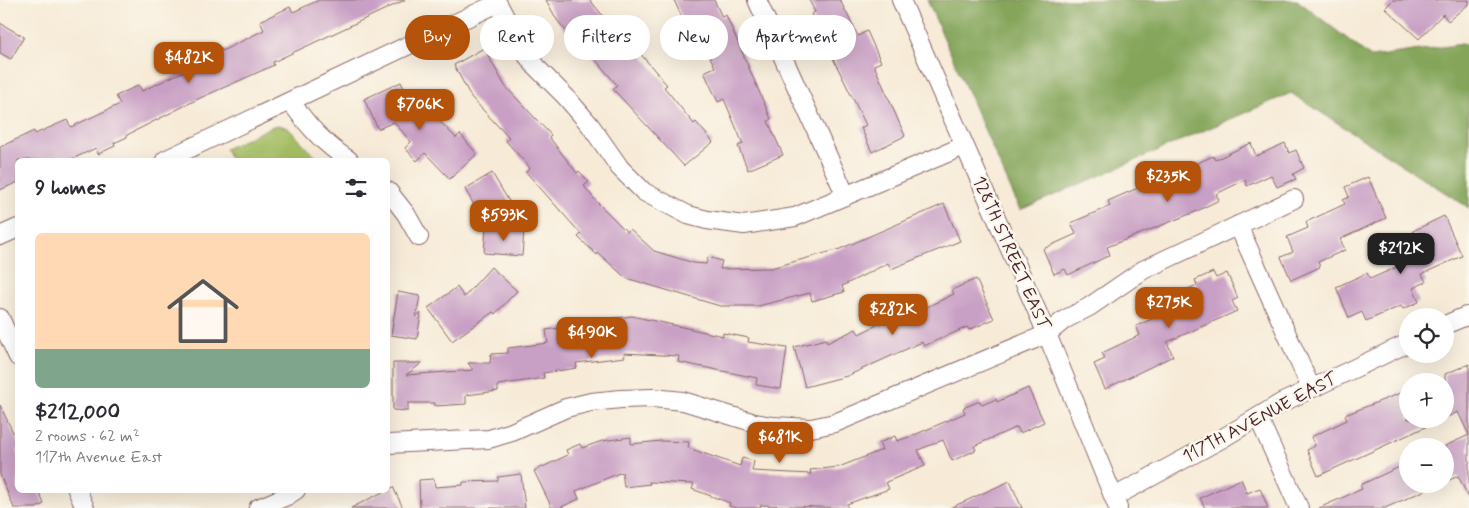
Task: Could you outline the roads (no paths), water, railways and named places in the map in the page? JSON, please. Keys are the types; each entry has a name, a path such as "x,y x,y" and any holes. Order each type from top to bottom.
{"street":[{"path":"757,0 846,196"},
{"name":"128TH STREET EAST","path":"901,0 1047,334 1116,502"},
{"path":"169,158 291,102 496,2 536,67 566,97 590,125 620,168 644,192 688,215 707,220 744,225 795,217 964,146"},
{"path":"291,102 313,132 346,158"},
{"path":"390,193 406,214 419,237"},
{"path":"390,444 489,439 512,432 566,408 621,399 653,398 683,401 755,423 811,428 836,423 1047,334 1064,320 1089,307 1143,270 1294,198"},
{"path":"1238,225 1311,388"},
{"path":"0,236 15,229"},
{"path":"1454,321 1466,316 1469,317"},
{"path":"0,318 15,350"},
{"name":"117TH AVENUE EAST","path":"1116,502 1258,417 1311,388 1399,347"},
{"path":"1258,417 1299,508"},
{"path":"78,493 85,508"},
{"path":"258,508 292,493"}]}
